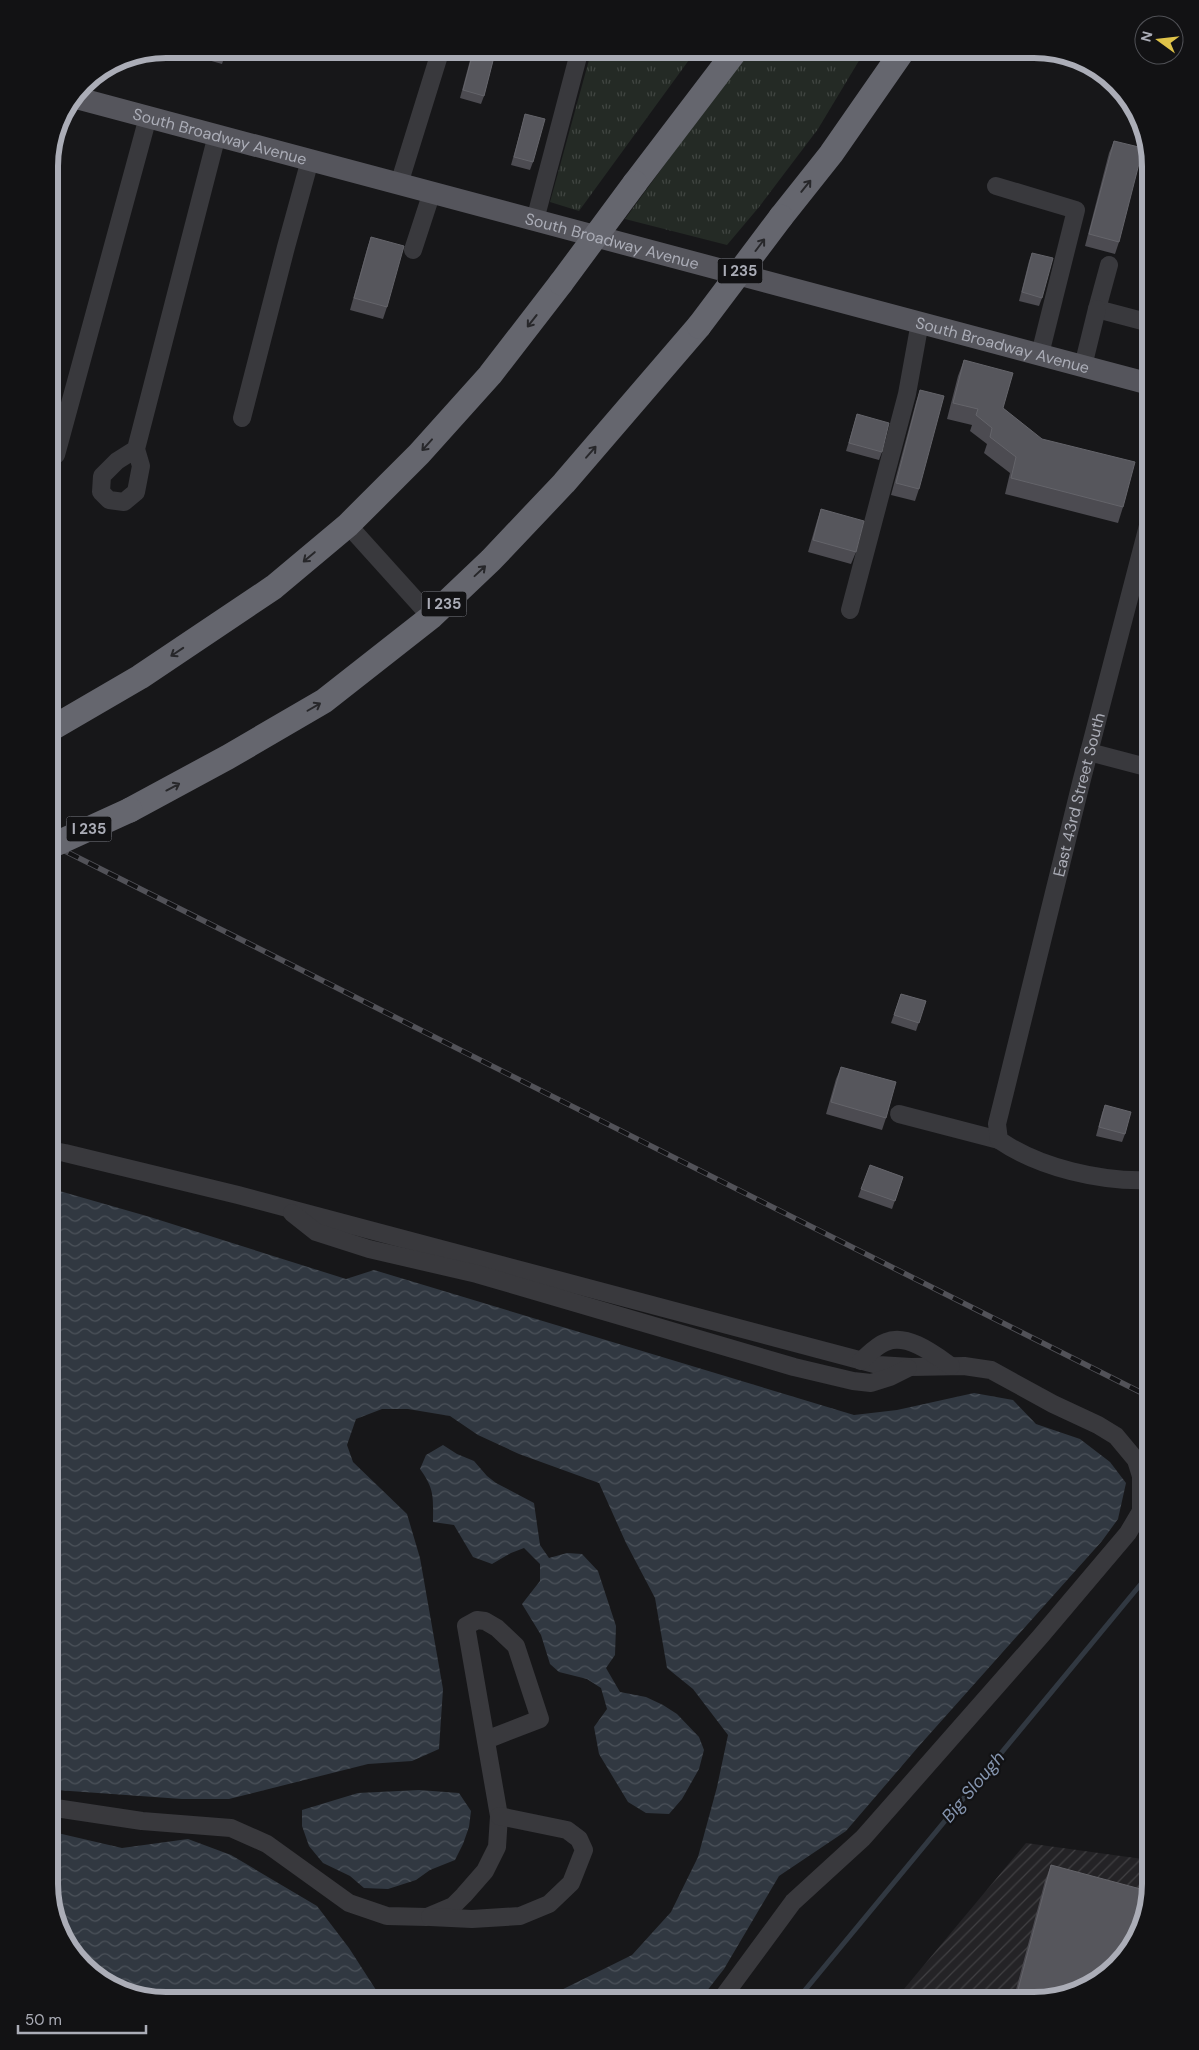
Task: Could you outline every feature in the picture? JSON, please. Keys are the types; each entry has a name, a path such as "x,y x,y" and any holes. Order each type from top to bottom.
{"highway":[{"path":"635,183 716,58"},
{"path":"58,725 140,677 274,587 348,525 419,454 490,375 730,58"},
{"path":"832,154 884,58"},
{"path":"832,154 898,58"},
{"name":"I 235","path":"58,843 130,810 228,758 324,701 431,617 491,560 564,483 698,326 781,217 832,154"}],"main road":[{"name":"South Broadway Avenue","path":"81,99 1142,381"}],"street":[{"path":"399,184 438,58"},
{"path":"535,220 578,58"},
{"path":"58,448 148,117"},
{"path":"136,449 216,135"},
{"path":"242,418 310,160"},
{"path":"996,186 1076,210 1040,354"},
{"path":"413,250 432,192"},
{"path":"1083,366 1108,265"},
{"path":"1097,309 1142,321"},
{"path":"850,610 907,394 920,322"},
{"path":"348,525 431,617"},
{"name":"East 43rd Street South","path":"999,1140 997,1124 1089,752 1142,549"},
{"path":"1089,752 1142,766"},
{"path":"899,1114 999,1140 1011,1148 1047,1163 1094,1176 1125,1181 1142,1180"},
{"path":"58,1152 286,1208 878,1365 911,1367 950,1366 991,1370 1116,1436 1136,1460 1141,1476 1141,1511 1128,1534 863,1838 793,1902 727,1992"},
{"path":"286,1208 316,1232 369,1249 477,1274 794,1367 871,1383 911,1367"},
{"path":"861,1361 885,1342 896,1339 911,1343 933,1354 950,1366"},
{"path":"426,1917 452,1906 485,1872 496,1847 499,1816 466,1626 477,1620 485,1621 497,1628 516,1646 540,1719 486,1740"},
{"path":"58,1808 142,1821 231,1828 267,1844 349,1904 387,1916 472,1920 520,1916 549,1904 571,1883 584,1850 579,1839 567,1830 499,1816"}],"shaded area":[{"path":"1026,1843 1142,1859 1141,1898 1136,1919 1123,1944 1112,1959 1054,1990 1040,1992 902,1992"}],"green space":[{"path":"590,58 690,58 579,211 550,202"},
{"path":"742,58 861,58 818,129 759,207 727,245 625,219"}],"water":[{"path":"58,1191 150,1217 346,1279 374,1270 854,1415 897,1410 974,1393 1013,1400 1036,1424 1080,1439 1110,1462 1126,1483 1118,1519 1102,1541 919,1746 846,1831 779,1876 724,1969 706,1992 557,1992 632,1955 671,1912 698,1857 717,1787 728,1735 693,1689 667,1668 655,1598 626,1543 599,1483 519,1454 478,1435 450,1416 408,1409 382,1409 356,1419 347,1445 353,1462 407,1514 420,1558 443,1689 439,1749 412,1761 368,1764 229,1799 182,1799 58,1790"},
{"path":"443,1445 457,1454 474,1461 496,1483 534,1503 540,1545 549,1558 567,1553 582,1554 598,1571 616,1626 615,1655 606,1668 620,1692 646,1697 677,1714 699,1737 704,1750 699,1769 682,1799 669,1814 646,1813 628,1802 599,1754 594,1727 607,1709 601,1688 587,1679 559,1672 550,1664 541,1635 522,1604 540,1581 540,1564 524,1548 492,1564 473,1557 454,1525 433,1522 431,1488 420,1469 426,1455"},
{"path":"419,1790 459,1793 471,1811 469,1827 455,1860 430,1870 416,1880 388,1889 364,1888 350,1876 323,1863 309,1846 302,1826 302,1810 358,1793"},
{"path":"58,1833 122,1848 188,1839 231,1855 317,1906 349,1948 377,1992 159,1992 131,1987 94,1966 84,1956 69,1932 63,1919 58,1898"}],"building":[{"path":"472,58 494,58 484,96 463,90"},
{"path":"525,114 545,119 533,162 514,157"},
{"path":"1114,141 1140,147 1141,155 1119,242 1089,234"},
{"path":"371,237 404,246 387,307 354,298"},
{"path":"1032,253 1053,258 1042,298 1022,292"},
{"path":"964,360 1013,373 1003,408 1042,439 1135,462 1123,507 1011,478 1016,457 990,437 992,428 976,415 978,409 953,403"},
{"path":"920,390 944,396 919,489 896,483"},
{"path":"857,414 889,423 882,452 849,443"},
{"path":"821,509 864,521 856,552 813,540"},
{"path":"901,994 926,1001 919,1023 894,1015"},
{"path":"841,1067 896,1082 886,1118 831,1102"},
{"path":"1105,1105 1131,1112 1125,1134 1099,1127"},
{"path":"870,1165 903,1177 895,1201 861,1189"},
{"path":"1051,1865 1142,1889 1136,1919 1130,1932 1115,1956 1105,1966 1068,1987 1040,1992 1017,1992"}],"waterway":[{"name":"Big Slough","path":"803,1992 1142,1583"}],"railway":[{"path":"58,848 1142,1393"}]}
